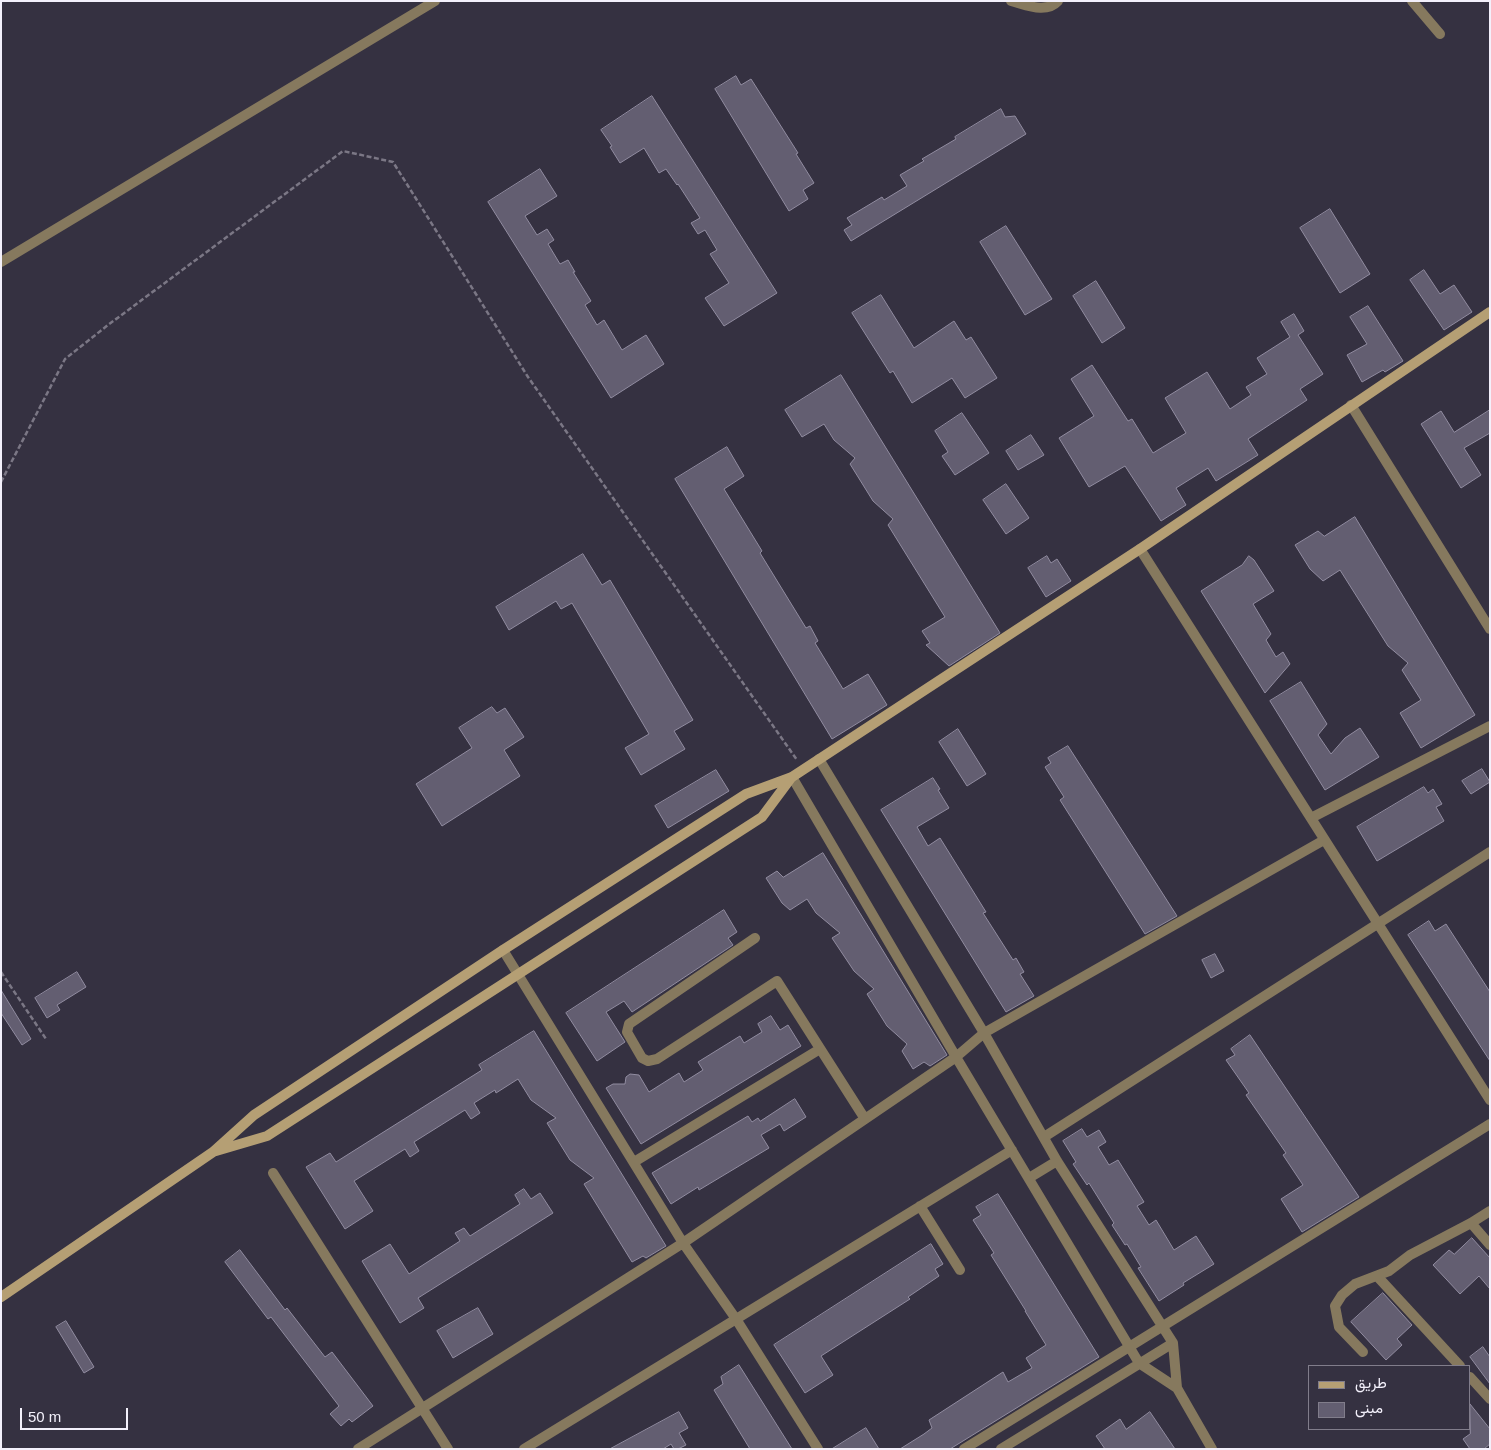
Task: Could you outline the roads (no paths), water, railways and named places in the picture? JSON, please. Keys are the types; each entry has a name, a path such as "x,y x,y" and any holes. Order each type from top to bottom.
{"main road":[{"path":"1,1297 213,1152 254,1114 503,950 746,794 792,777 1140,549 1490,312"},
{"path":"213,1152 267,1136 762,817 792,777"}],"street":[{"path":"1,262 435,1"},
{"path":"1011,1 1044,9 1049,8 1058,1"},
{"path":"1412,1 1440,34"},
{"path":"1351,405 1490,629"},
{"path":"1140,549 1490,1100"},
{"path":"1311,818 1490,726"},
{"path":"819,759 984,1033 1057,1161 1173,1344 1177,1388 1212,1449"},
{"path":"792,777 1139,1364 1177,1388"},
{"path":"358,1449 683,1243 956,1057 984,1033 1324,840"},
{"path":"1044,1137 1490,852"},
{"path":"755,938 629,1024 627,1032 642,1058 648,1061 657,1059 776,981 865,1119"},
{"path":"503,950 683,1243 736,1319 818,1449"},
{"path":"634,1162 820,1049"},
{"path":"964,1449 1490,1124"},
{"path":"524,1449 1012,1150"},
{"path":"1029,1178 1057,1161"},
{"path":"273,1173 448,1449"},
{"path":"920,1206 960,1270"},
{"path":"1363,1352 1339,1328 1335,1306 1342,1295 1355,1284 1389,1271 1410,1255 1490,1211"},
{"path":"1471,1223 1490,1244"},
{"path":"1377,1276 1459,1365"},
{"path":"1001,1449 1173,1344"},
{"path":"1471,1378 1490,1399"}]}
